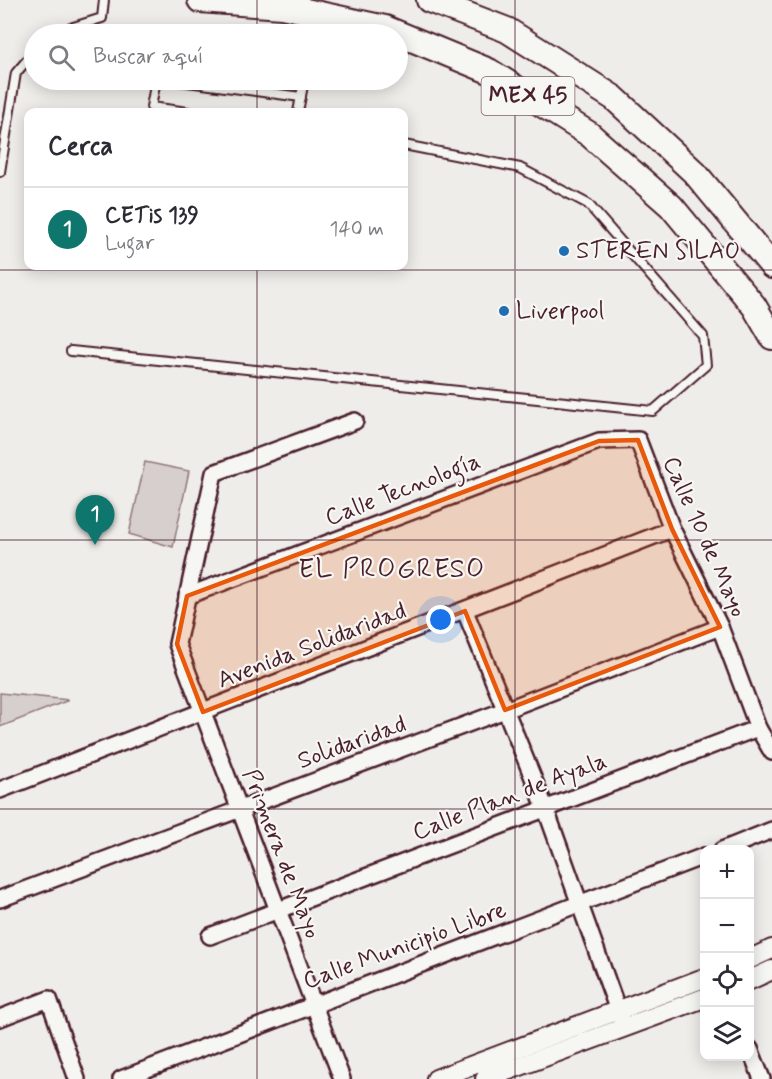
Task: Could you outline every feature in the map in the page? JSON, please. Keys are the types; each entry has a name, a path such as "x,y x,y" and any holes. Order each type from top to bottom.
{"highway":[{"name":"MEX 45","path":"200,0 282,6 316,24"},
{"name":"MEX 45","path":"429,0 507,30 614,98 695,173 772,266"},
{"name":"MEX 45","path":"408,37 489,71 589,134 671,206 754,306 772,337"}],"street":[{"name":"Primera de Mayo","path":"342,1079 177,644 214,473 355,421"},
{"name":"Calle Tecnología","path":"188,596 599,441 638,440"},
{"name":"Calle 10 de Mayo","path":"638,440 672,529 720,627 758,728 772,752"},
{"name":"Avenida Solidaridad","path":"0,790 672,529"},
{"path":"465,611 545,807 621,1020"},
{"name":"Solidaridad","path":"0,899 720,627"},
{"name":"Calle Plan de Ayala","path":"210,936 758,728"},
{"path":"733,845 772,830"},
{"name":"Calle Municipio Libre","path":"122,1079 700,858"},
{"path":"754,957 772,949"},
{"path":"754,978 772,970"},
{"path":"485,1079 621,1020 700,980"},
{"path":"0,1018 49,999 77,1079"},
{"path":"436,1079 621,1020 700,999"},
{"path":"754,1059 762,1079"}],"lane":[{"path":"83,24 102,18 104,0"},
{"path":"0,172 16,73 24,64"},
{"path":"154,90 151,107 158,108"},
{"path":"248,90 301,97"},
{"path":"299,108 302,90"},
{"path":"71,351 653,411 706,365 703,336 588,204 520,168 408,146"}],"highlighted area":[{"path":"638,440 672,529 720,627 505,710 465,611 203,712 177,644 187,596 599,441"}],"shaded area":[{"path":"145,462 189,471 173,547 129,534"},
{"path":"0,693 69,700 0,727"}],"place":[{"name":"STEREN SILAO","path":"564,251"},
{"name":"Liverpool","path":"504,311"},
{"name":"CETis 139","path":"95,545"}],"district":[{"name":"EL PROGRESO","path":"392,569"}]}
